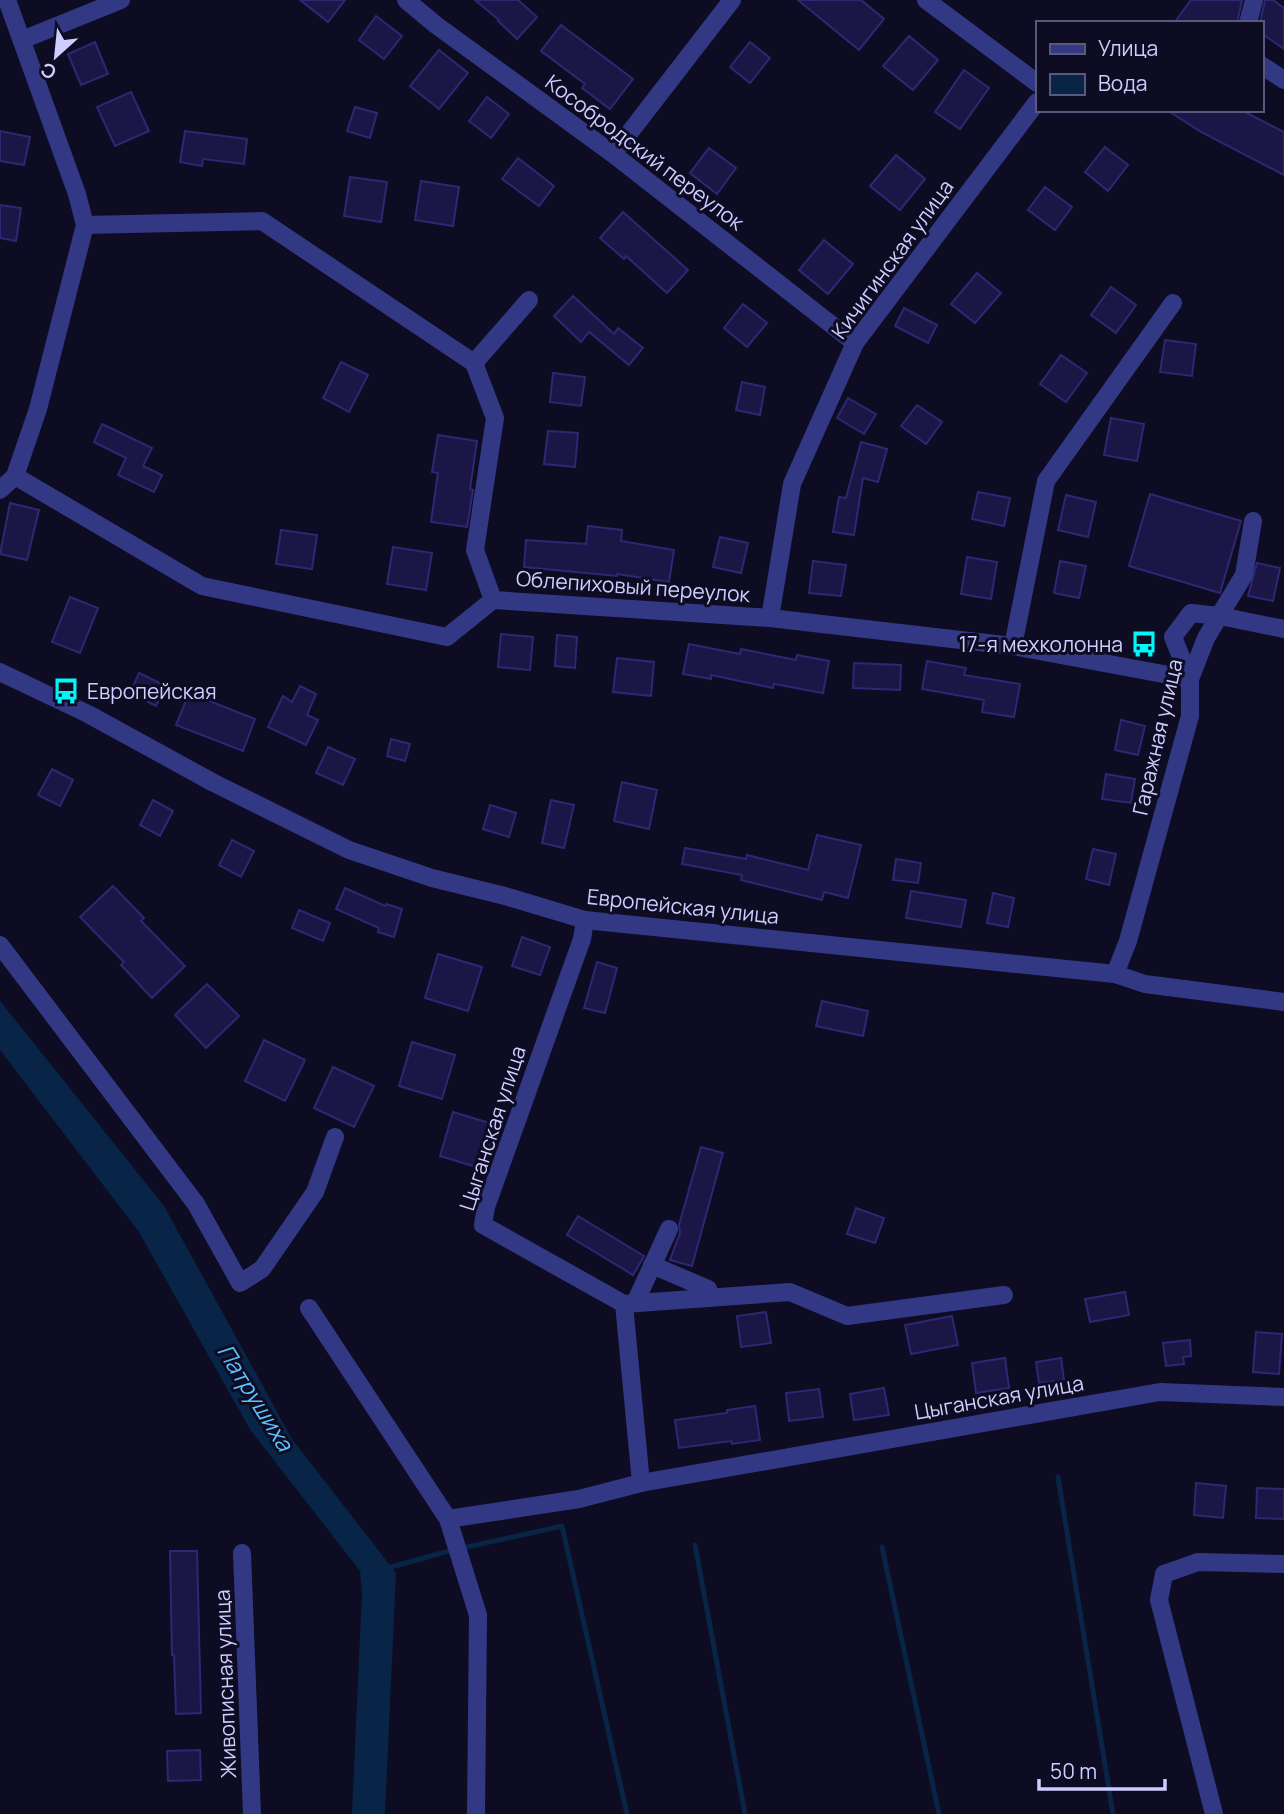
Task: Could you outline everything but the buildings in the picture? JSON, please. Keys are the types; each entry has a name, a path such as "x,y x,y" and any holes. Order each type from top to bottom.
{"street":[{"path":"0,490 15,476 38,409 85,225 77,194 7,0"},
{"path":"22,40 121,0"},
{"name":"Кособродский переулок","path":"406,0 436,25 613,154 855,343"},
{"path":"613,154 732,0"},
{"path":"926,0 1036,82"},
{"path":"1249,21 1254,0"},
{"path":"1263,66 1284,80"},
{"name":"Кичигинская улица","path":"770,618 792,484 855,343 1036,103"},
{"path":"85,225 262,221 474,363 529,300"},
{"path":"1013,646 1046,481 1173,303"},
{"name":"Облепиховый переулок","path":"474,363 495,418 475,550 493,600 770,618 1013,646 1190,679"},
{"path":"15,476 202,586 447,637 493,600"},
{"name":"Гаражная улица","path":"1115,974 1128,941 1190,716 1190,679 1206,638 1244,575 1253,521"},
{"path":"1190,679 1173,637 1191,613 1284,629"},
{"name":"Европейская улица","path":"0,672 88,714 214,783 349,850 432,878 585,920 1115,974 1145,984 1284,1002"},
{"name":"Цыганская улица","path":"585,920 582,939 486,1207 483,1226 630,1304"},
{"path":"0,945 196,1204 240,1283 261,1269 315,1192 335,1137"},
{"path":"640,1483 630,1304 668,1229"},
{"path":"652,1265 708,1289 709,1298"},
{"path":"630,1304 790,1292 847,1316 1004,1295"},
{"path":"309,1307 448,1519 478,1615 476,1814"},
{"name":"Цыганская улица","path":"448,1519 579,1499 640,1483 1160,1392 1284,1396"},
{"name":"Живописная улица","path":"242,1553 252,1814"},
{"path":"1214,1814 1159,1600 1164,1574 1198,1562 1284,1564"}],"water":[{"name":"Патрушиха","path":"0,1001 164,1206 292,1439 396,1573 385,1814 352,1814 362,1593 360,1571 251,1431 139,1232 0,1050"}],"waterway":[{"path":"1058,1477 1113,1814"},
{"path":"384,1569 449,1551 562,1526 627,1814"},
{"path":"695,1545 745,1814"},
{"path":"882,1547 939,1814"}],"place":[{"name":"17-я мехколонна","path":"1144,644"},
{"name":"Европейская","path":"66,691"}]}
